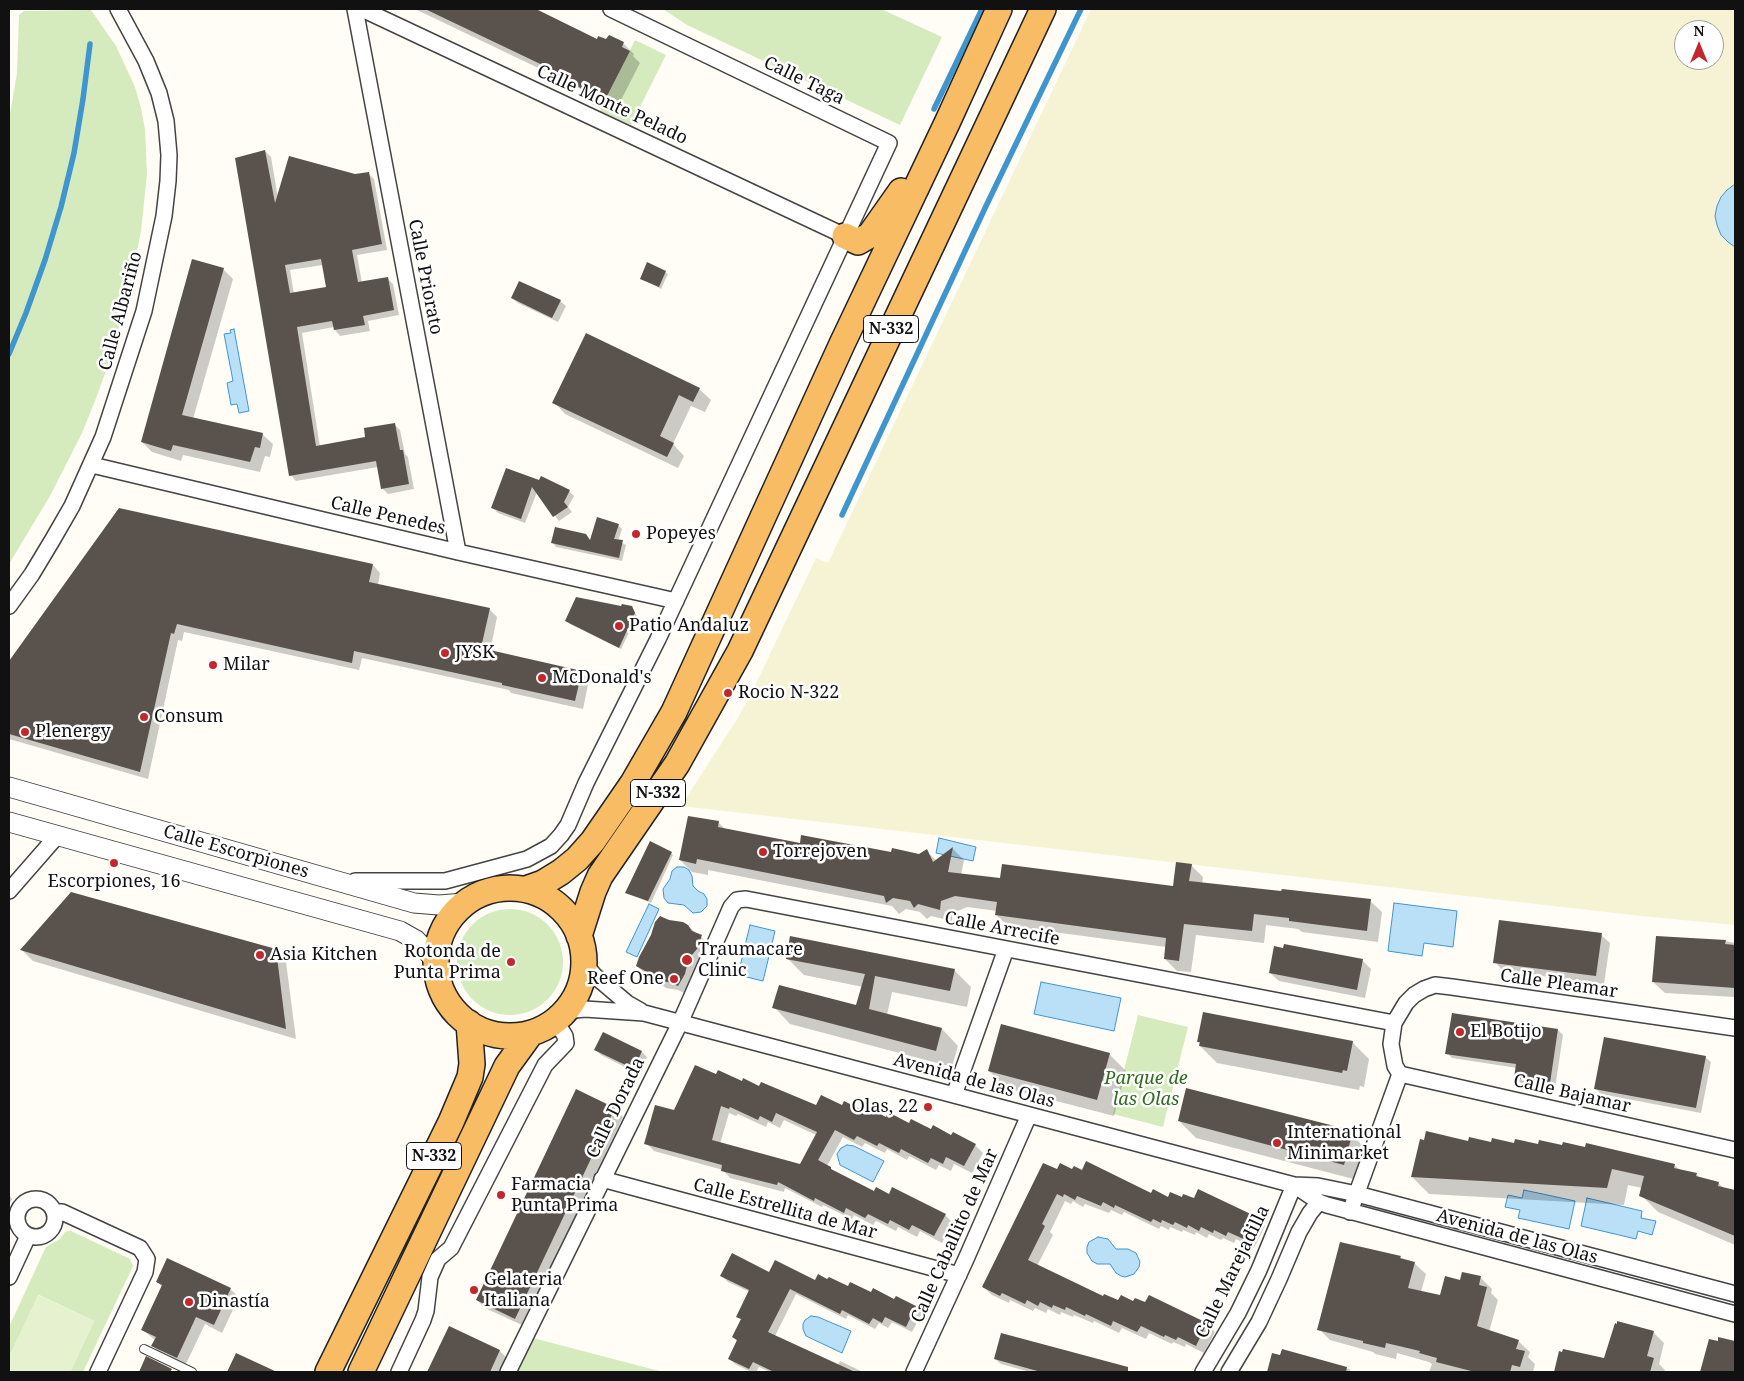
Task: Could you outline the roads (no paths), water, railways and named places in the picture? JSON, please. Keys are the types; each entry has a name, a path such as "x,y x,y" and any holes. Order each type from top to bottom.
{"highway":[{"name":"N-332","path":"526,889 543,883 561,872 577,859 593,840 633,783 674,712 838,352 999,9"},
{"name":"N-332","path":"580,936 592,892 600,876 677,764 740,651 1043,9"},
{"path":"845,236 858,242 870,235 947,123"},
{"name":"N-332","path":"510,888 526,889 540,894 553,901 564,911 580,936 584,963 582,981 575,997 560,1016 530,1033 499,1035 483,1031 469,1023 450,1006 442,992 437,977 438,944 453,914 479,894 494,889 510,888"},
{"name":"N-332","path":"328,1372 451,1122 470,1077 472,1064 469,1023"},
{"name":"N-332","path":"361,1372 508,1066 530,1033"},
{"path":"313,1372 344,1337"}],"street":[{"name":"Calle Albariño","path":"9,606 54,539 92,465 144,311 164,216 169,155 166,121 159,93 146,61 118,9"},
{"name":"Calle Priorato","path":"355,9 458,552"},
{"name":"Calle Monte Pelado","path":"362,9 845,236"},
{"name":"Calle Taga","path":"611,9 889,143 845,236"},
{"path":"333,880 385,882 446,881 526,859 551,846 568,825 586,784 676,601 845,236"},
{"name":"Calle Penedes","path":"92,465 458,552 676,601"},
{"name":"Calle Escorpiones","path":"9,787 414,903 439,905 465,903"},
{"name":"Calle Escorpiones","path":"9,822 400,932 416,940 436,961"},
{"path":"9,891 58,836"},
{"name":"Calle Arrecife","path":"680,1023 730,907 737,900 742,899 1394,1023"},
{"path":"954,1095 1006,949"},
{"name":"Avenida de las Olas","path":"584,963 595,976 627,1003 644,1013"},
{"name":"Calle Pleamar","path":"1394,1023 1399,1012 1414,995 1435,985 1735,1028"},
{"name":"Avenida de las Olas","path":"560,1016 585,1010 644,1013 1294,1185 1318,1186 1357,1194 1735,1294"},
{"path":"399,1372 423,1320 430,1277 438,1259 452,1248 545,1065 566,1043 560,1016"},
{"name":"Calle Dorada","path":"508,1372 680,1023"},
{"path":"1350,1212 1400,1074 1395,1066 1390,1044 1394,1023"},
{"name":"Calle Bajamar","path":"1400,1074 1735,1150"},
{"name":"Calle Caballito de Mar","path":"914,1372 1029,1115"},
{"name":"Calle Estrellita de Mar","path":"602,1179 959,1275"},
{"name":"Avenida de las Olas","path":"1294,1185 1319,1202 1350,1212 1735,1314"},
{"name":"Calle Marejadilla","path":"1203,1372 1246,1297 1294,1185"},
{"path":"9,1233 27,1238 41,1237 52,1230 55,1225 55,1212 52,1206 43,1200 31,1199 21,1206 18,1211 17,1222 27,1238"},
{"path":"1229,1372 1258,1322 1279,1280 1299,1232 1319,1202"},
{"path":"55,1212 62,1212 140,1248 147,1259 145,1272 98,1372"},
{"path":"9,1277 27,1238"}],"lane":[{"path":"144,1350 192,1372"}],"water":[{"path":"1735,184 1735,247 1721,235 1715,216 1721,197"},
{"path":"234,329 249,411 239,413 237,404 231,405 227,383 233,381 224,334 231,333 230,330"},
{"path":"939,838 976,847 973,861 936,853"},
{"path":"677,867 684,867 689,870 693,886 704,894 707,899 707,906 701,912 693,913 684,905 668,903 664,898 663,889 670,879 672,871"},
{"path":"1394,903 1457,911 1453,947 1424,943 1422,956 1388,951"},
{"path":"649,904 659,909 637,957 626,952"},
{"path":"750,925 775,931 763,981 738,975"},
{"path":"1041,982 1121,998 1114,1031 1034,1014"},
{"path":"847,1145 854,1146 884,1161 873,1182 840,1165 837,1154 841,1148"},
{"path":"1524,1190 1575,1201 1569,1229 1518,1218 1520,1210 1505,1207 1508,1195 1522,1198"},
{"path":"1587,1198 1642,1211 1641,1218 1656,1221 1652,1235 1638,1231 1636,1239 1581,1226"},
{"path":"1098,1237 1108,1239 1116,1249 1128,1249 1136,1253 1140,1262 1134,1274 1125,1277 1121,1276 1116,1273 1110,1264 1097,1264 1092,1261 1087,1253 1087,1247 1089,1242"},
{"path":"811,1316 818,1317 851,1331 842,1353 806,1336 803,1324"}],"waterway":[{"path":"934,109 982,9"},
{"path":"842,515 986,206 1081,9"},
{"path":"9,354 45,260 61,207 74,153 90,44"}],"place":[{"name":"Popeyes","path":"636,534"},
{"name":"Patio Andaluz","path":"619,626"},
{"name":"JYSK","path":"445,653"},
{"name":"Milar","path":"213,665"},
{"name":"McDonald's","path":"542,678"},
{"name":"Rocio N-322","path":"728,693"},
{"name":"Consum","path":"144,717"},
{"name":"Plenergy","path":"25,732"},
{"name":"Torrejoven","path":"763,852"},
{"name":"Escorpiones, 16","path":"114,863"},
{"name":"Asia Kitchen","path":"260,955"},
{"name":"Traumacare Clinic","path":"687,960"},
{"name":"Rotonda de Punta Prima","path":"511,962"},
{"name":"Reef One","path":"674,979"},
{"name":"El Botijo","path":"1460,1032"},
{"name":"Olas, 22","path":"928,1107"},
{"name":"International Minimarket","path":"1277,1143"},
{"name":"Farmacia Punta Prima","path":"501,1195"},
{"name":"Gelateria Italiana","path":"474,1290"},
{"name":"Dinastía","path":"189,1302"}],"park label":[{"name":"Parque de las Olas","path":"1146,1089"}]}
